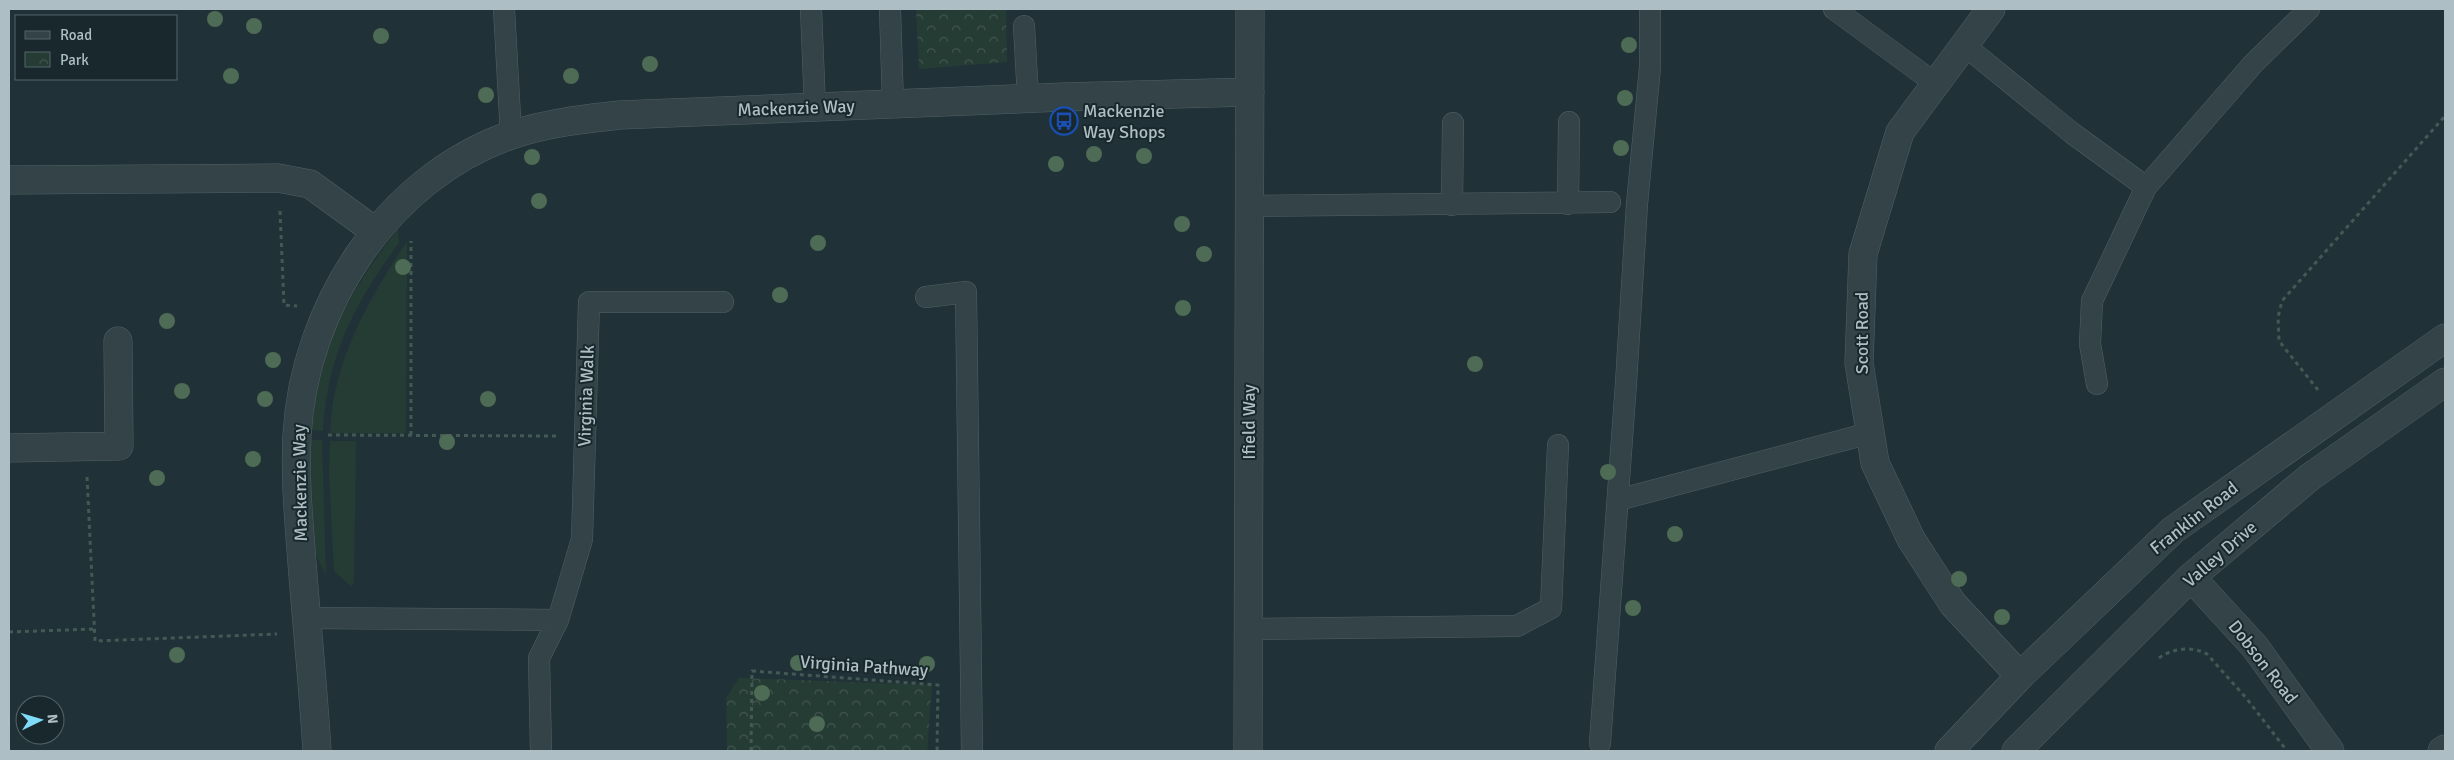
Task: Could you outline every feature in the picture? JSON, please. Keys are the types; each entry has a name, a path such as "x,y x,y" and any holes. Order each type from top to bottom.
{"street":[{"name":"Ifield Way","path":"1248,751 1250,9"},
{"name":"Scott Road","path":"1991,9 1900,132 1863,254 1859,363 1875,463 1911,539 1953,604 2020,676"},
{"name":"Mackenzie Way","path":"317,751 296,482 297,435 301,395 314,344 328,307 350,266 376,232 412,195 446,168 479,149 511,136 563,122 604,117 1028,98 1250,92"},
{"path":"9,180 278,178 310,184 376,232"},
{"name":"Franklin Road","path":"1949,751 2020,676 2173,530 2445,338"},
{"path":"9,448 119,446 118,341"},
{"name":"Valley Drive","path":"2016,751 2192,576 2310,477 2445,382"},
{"name":"Dobson Road","path":"2192,576 2255,647 2330,751"},
{"path":"2442,751 2445,748"}],"lane":[{"path":"504,9 511,136"},
{"path":"811,9 815,107"},
{"path":"890,9 893,104"},
{"path":"1600,743 1637,204 1650,67 1650,9"},
{"path":"1834,9 1936,84"},
{"path":"2097,384 2090,344 2092,301 2146,187 2253,64 2309,9"},
{"path":"1024,26 1028,98"},
{"path":"1964,45 2072,133 2146,187"},
{"path":"1568,204 1569,122"},
{"path":"1452,205 1453,123"},
{"path":"1249,206 1568,204 1610,202"},
{"path":"926,297 966,292 972,751"},
{"name":"Virginia Walk","path":"541,751 539,658 558,620 582,539 589,302 723,302"},
{"path":"1618,500 1870,433"},
{"path":"1249,629 1517,626 1551,608 1558,445"},
{"path":"307,626 558,620"}],"path":[{"path":"2338,413 2279,341 2278,316 2282,302 2445,116"},
{"path":"278,178 284,305 328,307"},
{"path":"405,240 411,232 411,435"},
{"path":"326,427 325,435 585,436"},
{"path":"86,447 95,641 307,626"},
{"path":"9,632 94,629"},
{"path":"2152,664 2166,653 2178,650 2200,650 2207,654 2247,699 2286,751"},
{"name":"Virginia Pathway","path":"751,751 752,671 938,686 937,751"}],"green space":[{"path":"916,9 1006,9 1007,62 919,69"},
{"path":"398,229 399,243 369,287 346,331 337,354 330,378 323,431 309,430 320,372 338,323 364,277"},
{"path":"407,241 406,433 330,433 333,406 345,356 366,309"},
{"path":"310,440 322,440 326,575 314,550"},
{"path":"330,441 356,441 354,581 352,587 334,571 329,472"},
{"path":"739,678 932,685 927,751 727,751 726,698"}],"place":[{"name":"Mackenzie Way Shops","path":"1064,121"}]}
